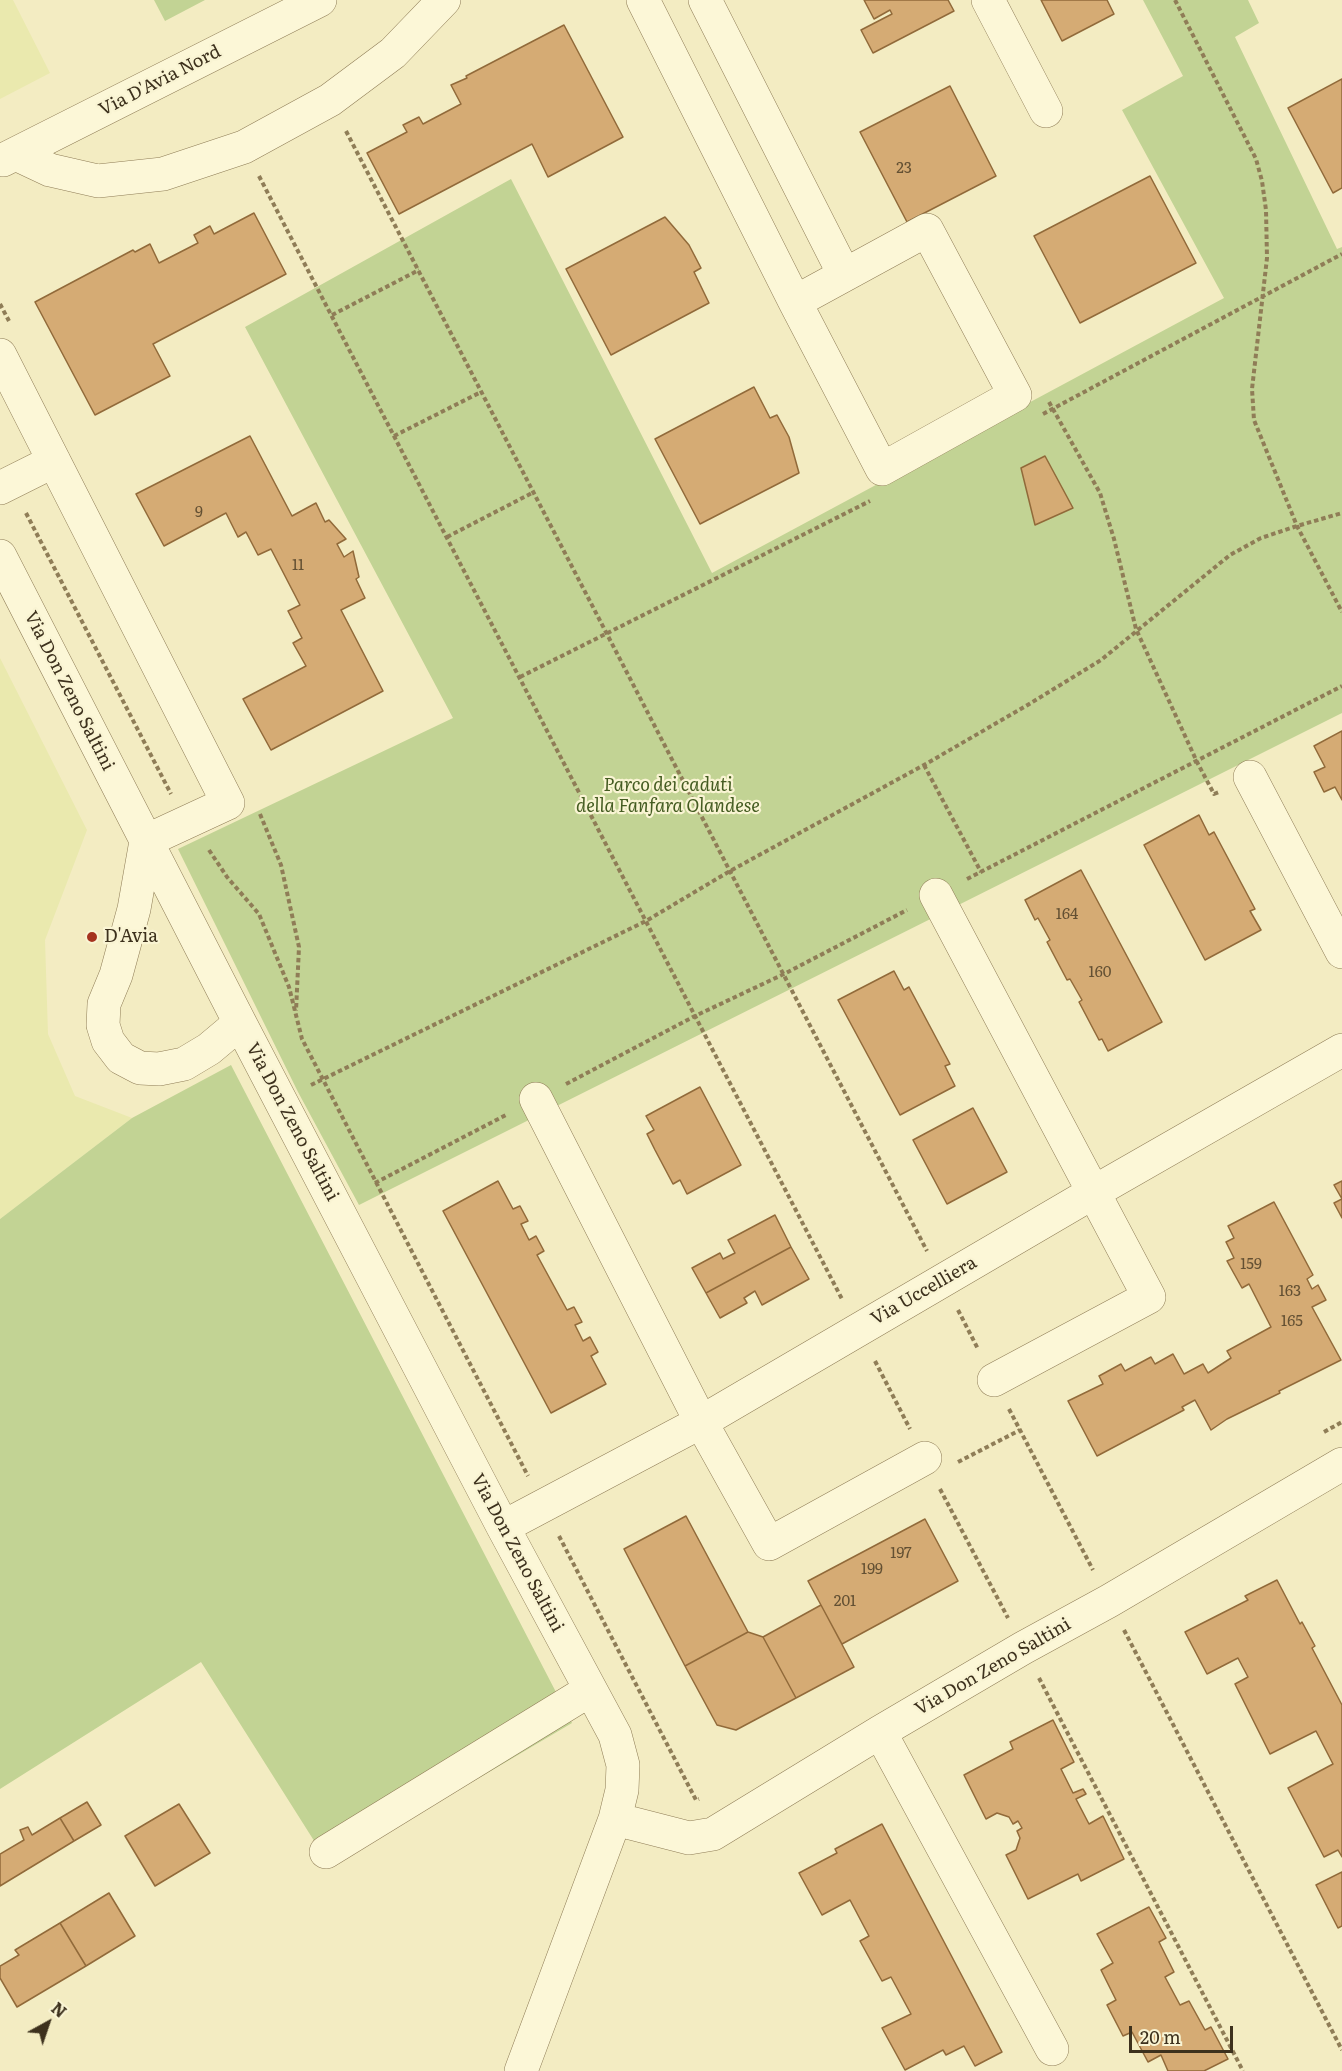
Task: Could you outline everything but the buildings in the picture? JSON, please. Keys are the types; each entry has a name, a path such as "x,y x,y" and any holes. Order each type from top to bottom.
{"street":[{"name":"Via D'Avia Nord","path":"8,157 320,0"},
{"path":"8,157 98,181 163,174 244,147 330,100 393,53 444,0"},
{"path":"644,0 795,302 882,469 1015,395 927,230 795,302"},
{"path":"705,0 844,274"},
{"path":"988,0 1046,111"},
{"path":"0,355 228,803 146,841 134,909 116,975 104,1004 103,1025 108,1041 121,1059 140,1068 159,1069 184,1064 209,1049 240,1023"},
{"path":"5,486 54,461"},
{"name":"Via Don Zeno Saltini","path":"0,556 240,1023 503,1527 615,1735 623,1765 622,1790 615,1819 689,1838 713,1834 880,1732 1342,1464"},
{"path":"1250,777 1342,952"},
{"path":"936,895 1149,1298 994,1380"},
{"name":"Via Uccelliera","path":"503,1527 701,1422 1342,1050"},
{"path":"536,1100 701,1422 769,1544 929,1466"},
{"path":"326,1852 590,1690"},
{"path":"880,1732 1052,2049"},
{"path":"521,2071 615,1819"}],"path":[{"path":"1175,0 1256,159 1266,210 1267,258 1252,389 1254,420 1297,526 1342,612"},
{"path":"330,100 1342,2050"},
{"path":"244,147 1243,2071"},
{"path":"1042,415 1342,254"},
{"path":"332,315 419,270"},
{"path":"394,436 481,392"},
{"path":"1015,395 1044,394 1100,493 1136,629 1214,794 1250,777"},
{"path":"5,486 187,823 200,837 227,877 259,914 289,987 296,1014"},
{"path":"447,537 534,492"},
{"path":"520,677 872,500"},
{"path":"282,1102 321,1079 646,921 730,871 924,765 1101,660 1136,629 1230,555 1261,538 1342,513"},
{"path":"375,1183 695,1016 784,974 1342,686"},
{"path":"924,765 981,872"},
{"path":"929,1466 1020,1430"}],"shaded area":[{"path":"0,0 13,0 50,73 0,99"},
{"path":"0,658 87,830 45,940 48,1034 75,1096 132,1118 0,1219"}],"green space":[{"path":"154,0 205,0 165,21"},
{"name":"Parco dei caduti della Fanfara Olandese","path":"1143,0 1248,0 1259,23 1235,37 1337,249 1342,247 1342,713 359,1205 298,1092 178,849 453,718 245,327 511,179 712,573 1224,298 1122,110 1183,76"},
{"path":"231,1065 572,1723 330,1866 201,1662 0,1789 0,1219 132,1118"}],"place":[{"name":"D'Avia","path":"92,937"}]}
